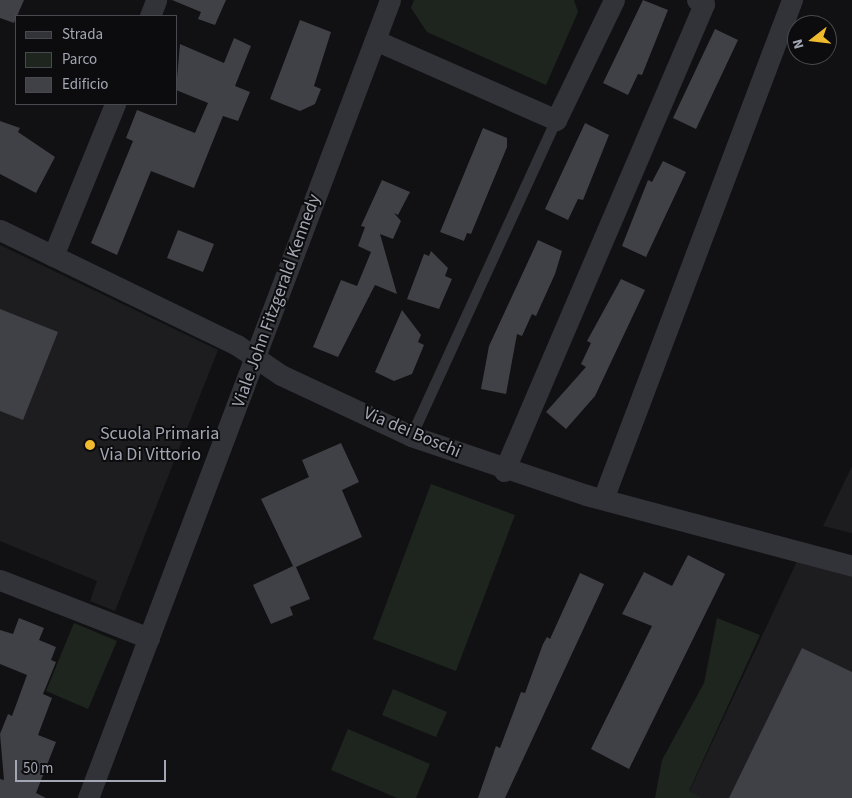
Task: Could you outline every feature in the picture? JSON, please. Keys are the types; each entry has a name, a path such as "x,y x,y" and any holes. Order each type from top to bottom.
{"street":[{"path":"150,15 156,0"},
{"name":"Viale John Fitzgerald Kennedy","path":"88,798 390,0"},
{"path":"375,40 556,120 614,0"},
{"path":"504,471 704,4 697,0"},
{"path":"603,499 792,0"},
{"path":"53,256 114,105"},
{"name":"Via dei Boschi","path":"0,230 256,358 281,375 411,436 504,471 852,566"},
{"path":"0,580 149,638"}],"lane":[{"path":"411,436 556,120"}],"shaded area":[{"name":"Scuola Primaria Via Di Vittorio","path":"0,245 218,350 115,611 90,601 97,581 0,541"},
{"path":"852,466 852,533 823,526"},
{"path":"798,559 852,572 852,798 702,798 689,792"}],"green space":[{"path":"414,0 574,0 578,12 546,85 427,32 411,8"},
{"path":"431,484 515,515 456,671 373,639"},
{"path":"717,618 760,635 689,791 702,798 655,798 662,760 704,683"},
{"path":"74,623 117,641 88,709 46,691"},
{"path":"393,689 447,712 436,737 382,715"},
{"path":"348,729 430,764 416,798 397,798 331,770"}],"building":[{"path":"0,0 24,0 17,15 15,15 14,23 0,18"},
{"path":"172,0 226,0 215,25 198,19 201,12"},
{"path":"643,0 668,10 642,75 638,74 628,95 603,83"},
{"path":"300,20 331,32 314,86 321,89 315,104 300,111 270,99"},
{"path":"715,29 738,40 696,129 673,118"},
{"path":"234,38 251,46 235,86 250,92 238,121 223,116 194,188 151,171 117,255 91,243 133,141 126,138 137,110 195,133 208,103 178,91 180,44 224,63"},
{"path":"0,121 20,128 18,132 55,157 36,193 0,174"},
{"path":"585,123 609,135 583,200 578,199 568,220 545,209"},
{"path":"483,128 507,138 507,147 471,234 467,233 464,241 440,232"},
{"path":"663,161 686,172 646,257 622,246 648,180 652,182"},
{"path":"382,180 410,192 398,215 394,213 401,221 393,239 380,234 397,294 375,285 338,357 313,347 341,280 357,286 371,252 358,246 365,227 361,226"},
{"path":"178,230 214,244 203,272 167,258"},
{"path":"538,240 562,251 555,274 536,316 532,314 522,336 517,334 506,394 481,389 489,346"},
{"path":"431,251 448,268 445,276 452,279 439,309 407,299 424,254 429,256"},
{"path":"621,279 645,290 595,396 566,429 546,412 586,367 581,364 591,343 587,341"},
{"path":"0,309 58,332 23,420 0,411"},
{"path":"402,310 421,335 418,342 424,345 412,374 394,381 375,372"},
{"path":"341,443 359,482 342,490 362,537 296,567 310,599 290,607 293,615 271,624 253,585 293,566 261,499 309,477 302,460"},
{"path":"688,555 725,574 629,769 591,749 652,626 622,614 644,572 672,586"},
{"path":"580,573 604,584 601,591 505,798 478,798 496,746 500,748 521,692 525,693 543,644 547,637 550,639"},
{"path":"19,618 44,628 39,640 56,647 51,660 56,662 43,694 52,698 38,735 56,742 36,793 46,798 0,798 0,779 4,780 0,734 8,714 12,716 27,675 0,664 0,630 13,634"},
{"path":"802,648 852,672 852,798 729,798"}],"place":[{"name":"Scuola Primaria Via Di Vittorio","path":"90,445"}]}
